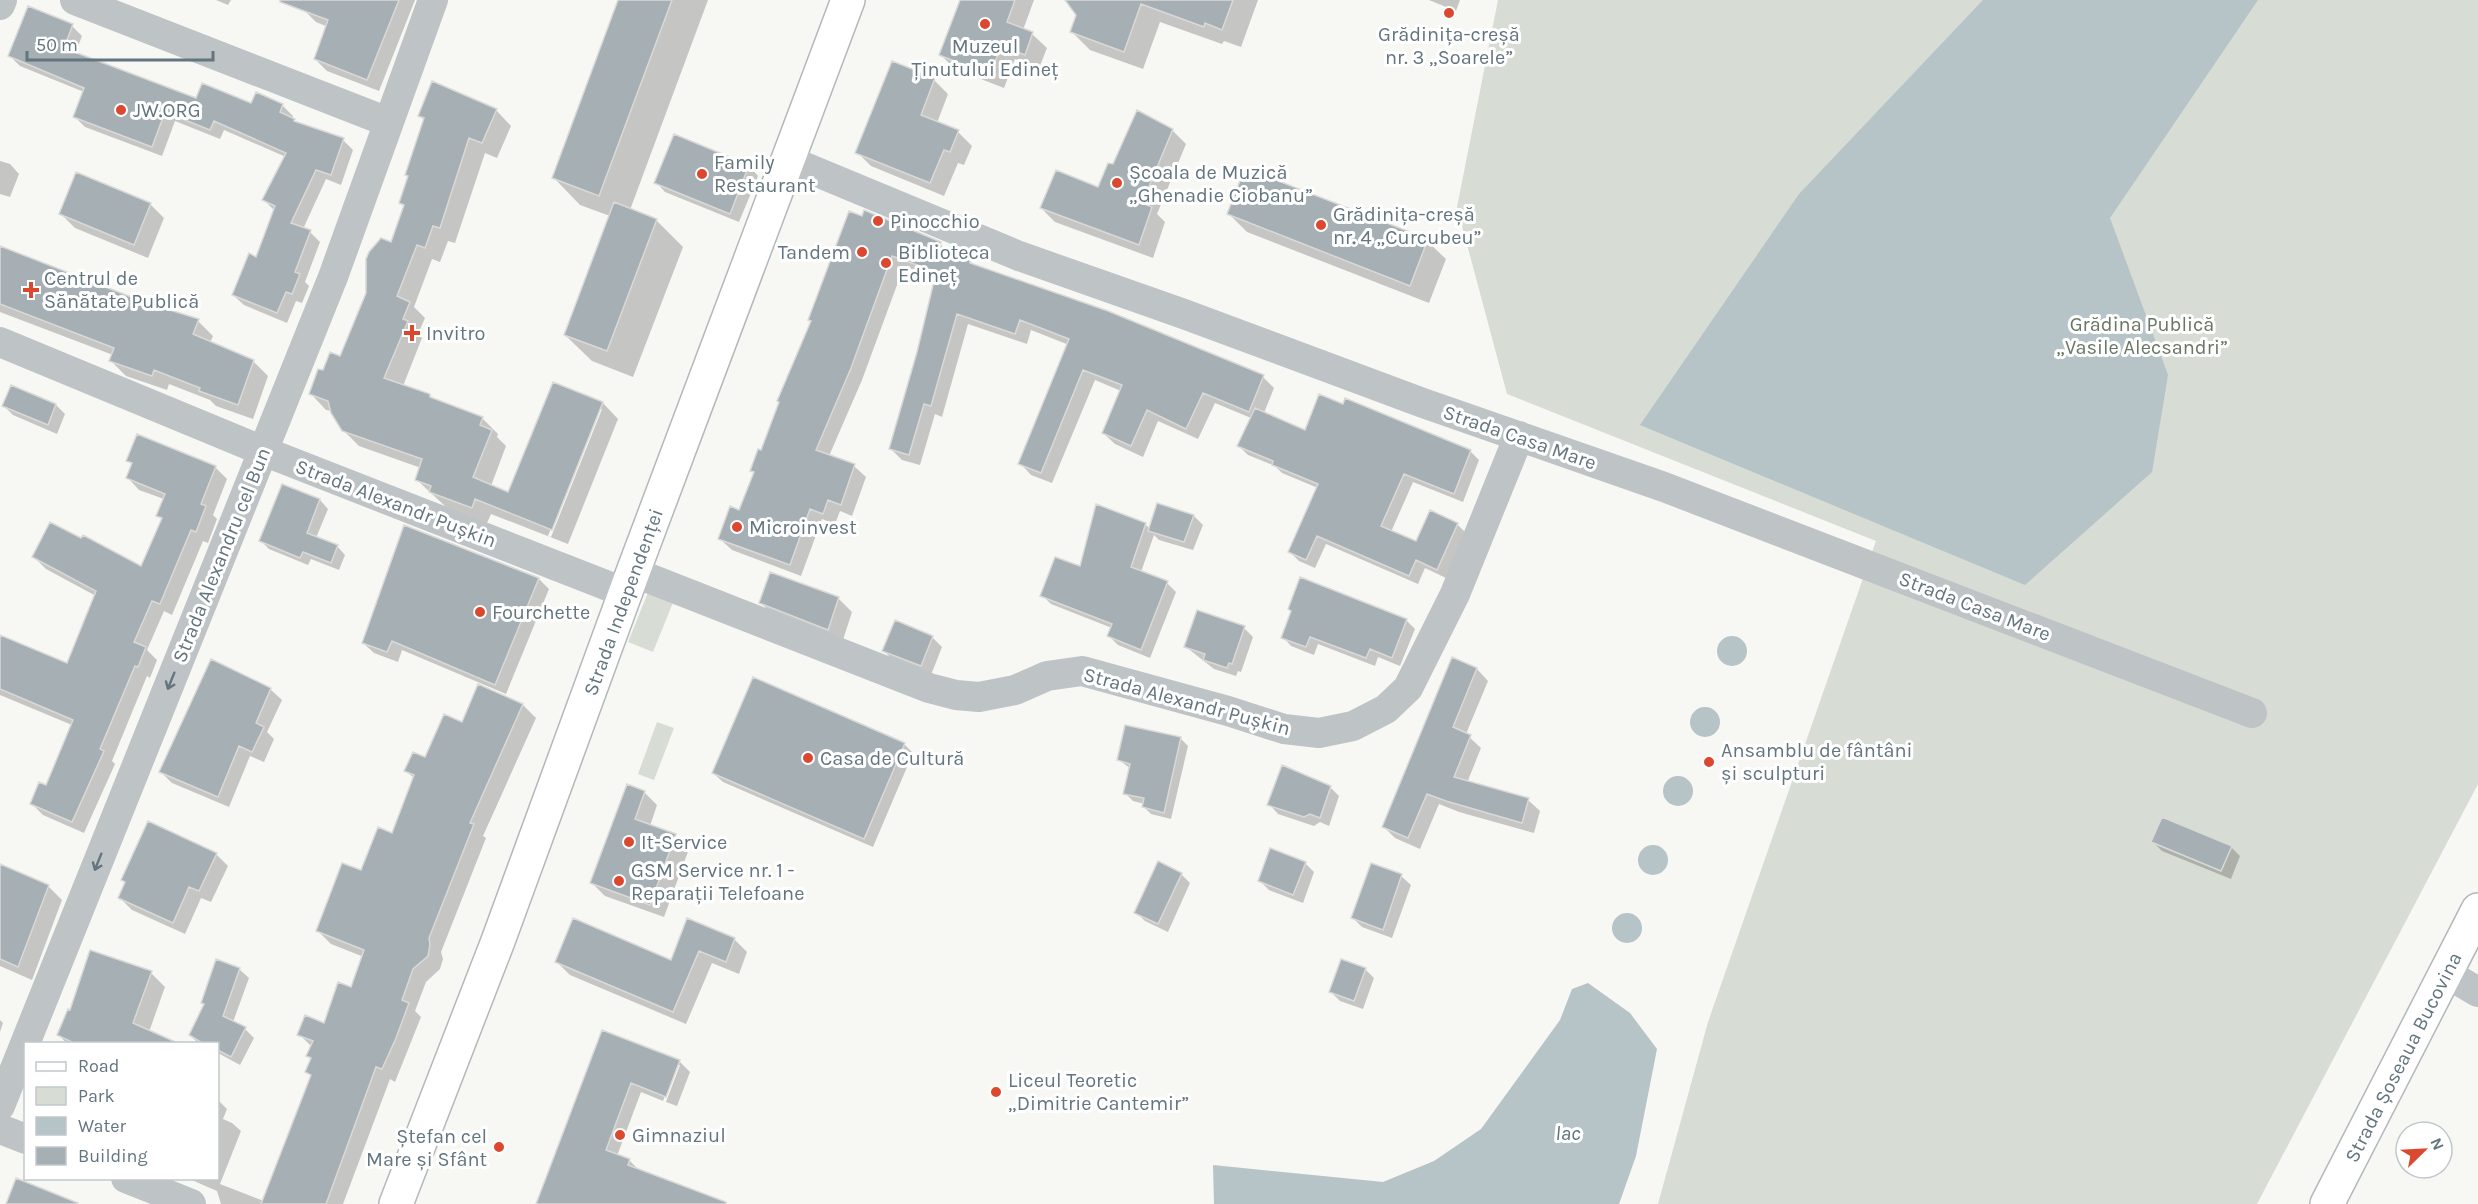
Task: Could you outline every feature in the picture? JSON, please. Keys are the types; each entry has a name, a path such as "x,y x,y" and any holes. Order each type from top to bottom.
{"main road":[{"name":"Strada Independenței","path":"396,1204 498,941 848,0"},
{"name":"Strada Șoseaua Bucovina","path":"2327,1204 2478,910"}],"street":[{"path":"0,5 2,0"},
{"path":"75,0 388,122"},
{"name":"Strada Alexandru cel Bun","path":"26,1042 333,277 433,0"},
{"name":"Strada Casa Mare","path":"788,160 1019,256 1664,487 2252,713"},
{"name":"Strada Alexandr Pușkin","path":"0,342 263,451 630,583 956,695 979,697 1015,690 1047,676 1082,671 1228,711 1284,729 1318,733 1353,726 1386,709 1408,688 1455,594 1519,436"},
{"path":"2446,973 2478,992"},
{"name":"Strada Alexandru cel Bun","path":"0,1106 24,1046"},
{"path":"0,1129 24,1138"},
{"path":"129,1180 191,1204"}],"green space":[{"name":"Grădina Publică „Vasile Alecsandri”","path":"1498,0 2478,0 2478,784 2257,1204 1658,1204 1708,1022 1876,541 1507,394 1457,207"},
{"path":"649,590 674,600 653,652 628,642"},
{"path":"657,722 674,728 654,780 638,774"}],"water":[{"path":"1983,0 2258,0 2110,218 2168,375 2152,472 2025,585 1640,425 1799,194"},
{"path":"1732,636 1743,640 1747,651 1743,662 1732,666 1721,662 1717,651 1721,640"},
{"path":"1705,707 1716,711 1720,722 1716,733 1705,737 1694,733 1690,722 1694,711"},
{"path":"1678,776 1689,780 1693,791 1689,802 1678,806 1667,802 1663,791 1667,780"},
{"path":"1653,845 1664,849 1668,860 1664,871 1653,875 1642,871 1638,860 1642,849"},
{"path":"1627,913 1638,917 1642,928 1638,939 1627,943 1616,939 1612,928 1616,917"},
{"name":"lac","path":"1588,983 1630,1013 1657,1049 1636,1156 1619,1204 1214,1204 1213,1165 1383,1182 1434,1161 1481,1129 1560,1020 1572,989"}],"building":[{"path":"280,0 399,0 367,80 314,59 328,20 280,2"},
{"path":"618,0 672,0 599,196 552,178"},
{"path":"960,0 1015,0 1007,22 1033,32 1025,55 1001,46 990,75 939,55"},
{"path":"1065,0 1233,0 1222,30 1205,23 1204,27 1141,4 1124,52 1070,32 1076,15"},
{"path":"28,6 73,24 64,48 196,98 202,83 251,103 256,92 283,104 280,112 295,119 294,121 344,138 331,175 316,170 291,223 311,230 295,272 300,274 292,294 286,292 277,313 232,295 249,253 256,257 275,206 262,200 286,153 214,121 210,130 165,112 152,147 73,117 84,88 8,56"},
{"path":"892,61 935,78 921,115 959,130 950,152 944,150 930,183 855,153"},
{"path":"432,81 497,109 482,143 469,138 440,228 433,226 425,248 417,245 397,296 410,302 403,319 408,321 384,378 430,394 430,397 483,417 480,425 492,430 473,477 508,492 553,382 603,402 552,530 475,499 472,508 429,492 431,486 415,480 422,459 342,431 331,413 328,401 309,394 318,369 323,370 330,352 340,356 366,293 366,259 369,252 381,238 391,242 404,205 399,203 408,176 405,175 424,118 418,116"},
{"path":"1137,110 1173,129 1142,203 1152,207 1139,245 1040,208 1056,170 1098,187 1108,163 1113,164"},
{"name":"Family Restaurant","path":"674,134 749,165 730,214 654,183"},
{"path":"1245,168 1428,239 1410,286 1227,214"},
{"path":"76,172 151,203 134,245 59,214"},
{"path":"614,202 657,219 607,351 564,335"},
{"path":"864,210 941,242 937,252 970,260 970,263 1108,311 1264,375 1249,412 1203,393 1186,429 1147,410 1131,446 1102,433 1122,385 1083,370 1041,473 1018,464 1069,339 1020,320 1015,334 957,314 931,406 924,404 909,455 889,449 917,352 935,277 933,276 934,271 892,256 851,368 816,450 855,464 841,505 828,500 823,514 810,509 790,565 718,539 730,506 739,510 754,472 750,471 758,449 761,450 779,402 777,401 811,321 808,320 849,211 862,216"},
{"path":"0,246 144,302 199,319 193,334 254,360 238,405 199,391 200,388 154,370 152,376 109,361 114,348 0,304"},
{"path":"11,385 56,404 48,425 2,406"},
{"path":"1319,394 1343,404 1345,398 1471,450 1454,494 1404,474 1381,526 1416,541 1430,510 1458,523 1437,570 1416,560 1409,576 1317,536 1306,560 1288,552 1318,484 1272,465 1273,461 1237,446 1255,408 1305,430"},
{"path":"137,434 216,466 201,504 206,506 196,532 191,530 160,604 152,601 134,642 146,647 138,667 135,666 100,749 104,751 72,822 30,804 39,782 46,785 73,720 0,689 0,635 67,663 96,591 32,557 50,522 81,538 83,535 141,566 162,518 156,516 165,494 126,478 132,463 126,461"},
{"path":"282,484 320,499 307,533 338,545 331,563 303,552 300,558 259,541"},
{"path":"1157,503 1194,515 1184,542 1148,531"},
{"path":"1096,504 1146,523 1131,567 1168,581 1141,650 1107,636 1112,624 1040,596 1055,557 1080,566"},
{"path":"404,525 539,578 495,685 392,641 387,652 362,643"},
{"path":"770,572 839,597 828,630 759,603"},
{"path":"1300,577 1407,619 1392,658 1370,649 1366,658 1310,637 1306,647 1281,638 1291,611 1288,609"},
{"path":"1197,610 1245,626 1232,664 1229,663 1227,668 1203,660 1205,654 1184,647"},
{"path":"895,620 933,636 921,666 882,651"},
{"path":"1452,657 1477,668 1453,727 1471,735 1454,777 1529,798 1522,823 1427,794 1408,838 1382,827"},
{"path":"211,659 271,688 256,723 264,727 252,752 239,746 218,797 159,772"},
{"name":"Casa de Cultură","path":"753,677 905,743 864,839 712,773"},
{"path":"478,684 523,704 470,823 474,824 429,938 428,956 413,969 402,1000 409,1003 396,1038 382,1069 376,1067 326,1204 261,1204 311,1075 305,1072 311,1058 306,1056 313,1041 297,1035 305,1015 324,1023 338,982 351,987 364,950 316,931 342,863 361,870 378,827 392,833 414,775 404,771 413,752 425,757 444,714 462,722"},
{"path":"1125,725 1181,737 1164,813 1142,807 1144,798 1123,794 1130,764 1117,760"},
{"path":"1282,765 1331,786 1320,818 1310,814 1304,817 1267,805"},
{"path":"627,784 645,791 635,819 676,834 650,905 590,883"},
{"path":"2162,817 2232,846 2221,871 2151,842"},
{"path":"148,821 217,853 199,891 189,887 173,923 118,898 125,882 121,880"},
{"path":"1270,848 1306,862 1293,895 1258,881"},
{"path":"1158,861 1182,873 1158,924 1134,913"},
{"path":"1371,863 1402,874 1383,930 1351,918"},
{"path":"0,864 49,885 18,967 0,959"},
{"path":"573,918 671,960 687,918 735,938 726,962 699,951 673,1012 555,962"},
{"path":"90,950 152,971 133,1023 176,1042 72,1042 57,1035 68,1009 70,1010"},
{"path":"216,959 240,968 223,1016 246,1027 231,1057 219,1051 219,1042 201,1042 189,1035 204,1004 201,1003"},
{"path":"1341,959 1366,968 1354,1001 1329,992"},
{"path":"602,1030 680,1060 666,1097 631,1083 606,1150 630,1159 628,1165 726,1202 726,1204 536,1204"},
{"path":"16,1178 78,1203 6,1204"}],"place":[{"name":"Grădinița-creșă nr. 3 „Soarele”","path":"1449,13"},
{"name":"Muzeul Ținutului Edineț","path":"985,24"},
{"name":"JW.ORG","path":"121,110"},
{"name":"Family Restaurant","path":"702,174"},
{"name":"Școala de Muzică „Ghenadie Ciobanu”","path":"1117,183"},
{"name":"Pinocchio","path":"878,221"},
{"name":"Grădinița-creșă nr. 4 „Curcubeu”","path":"1321,225"},
{"name":"Tandem","path":"862,252"},
{"name":"Biblioteca Edineț","path":"886,263"},
{"name":"Centrul de Sănătate Publică","path":"31,290"},
{"name":"Invitro","path":"412,333"},
{"name":"Microinvest","path":"737,527"},
{"name":"Fourchette","path":"480,612"},
{"name":"Casa de Cultură","path":"808,758"},
{"name":"Ansamblu de fântâni și sculpturi","path":"1709,762"},
{"name":"It-Service","path":"629,842"},
{"name":"GSM Service nr. 1 - Reparații Telefoane","path":"619,881"},
{"name":"Liceul Teoretic „Dimitrie Cantemir”","path":"996,1092"},
{"name":"Gimnaziul","path":"620,1135"},
{"name":"Ștefan cel Mare și Sfânt","path":"499,1147"}]}
